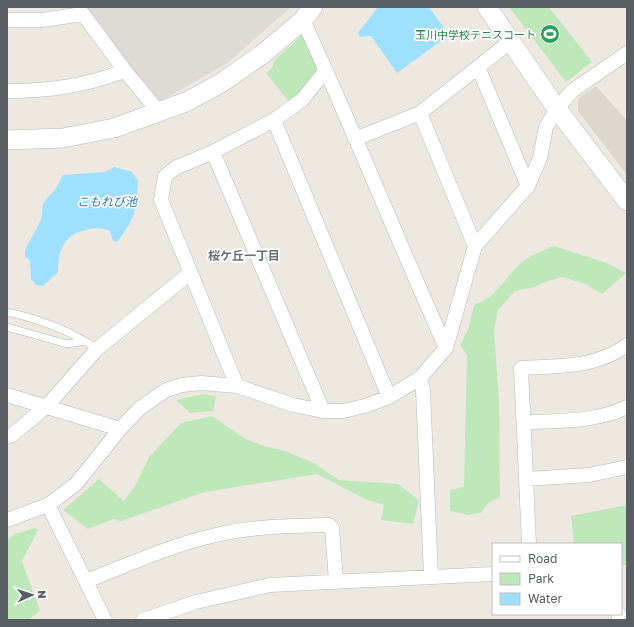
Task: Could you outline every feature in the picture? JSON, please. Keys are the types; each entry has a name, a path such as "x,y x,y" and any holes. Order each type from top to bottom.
{"street":[{"path":"487,7 556,109 627,201"},
{"path":"7,140 63,138 114,128 186,102 221,83 264,54 308,13 326,70 399,245 446,348"},
{"path":"7,20 42,20 83,14 125,72 159,112"},
{"path":"355,139 420,113 511,41"},
{"path":"7,520 48,505 76,484 120,429 140,408 166,390 182,385 201,383 237,386 293,405 323,411 343,411 365,406 388,397 420,378 446,348 475,246 528,186 540,158 546,128 556,109 572,91 627,52"},
{"path":"478,67 528,186"},
{"path":"237,386 160,200 164,176 177,167 213,152 274,120 302,100 326,70"},
{"path":"7,91 36,91 77,86 125,72"},
{"path":"420,113 475,246"},
{"path":"274,120 388,397"},
{"path":"213,152 323,411"},
{"path":"7,437 12,435 47,406 91,345 190,274"},
{"path":"529,543 525,422 521,368 564,366 599,361 627,345"},
{"path":"420,378 423,390 431,576"},
{"path":"7,394 120,429"},
{"path":"525,422 576,420 616,413 627,408"},
{"path":"527,479 589,475 627,467"},
{"path":"48,505 104,620"},
{"path":"86,581 172,548 216,535 262,528 329,525 332,528 336,581"},
{"path":"143,620 196,602 270,585 492,574"}],"lane":[{"path":"7,312 40,321 80,337 91,345"},
{"path":"7,327 67,344 91,345"}],"shaded area":[{"path":"86,7 291,7 229,62 161,101 155,100"},
{"path":"596,86 627,121 627,175 578,111 578,99"}],"green space":[{"name":"玉川中学校テニスコート","path":"509,7 549,7 592,62 566,82"},
{"path":"303,34 320,70 290,103 266,73 272,68 274,61"},
{"path":"554,246 607,263 626,273 602,294 586,284 562,277 542,283 536,287 515,291 498,310 494,331 499,401 500,497 488,503 481,513 468,515 450,511 450,490 464,487 467,355 460,345 468,330 474,305 488,298 494,293 515,269 528,258"},
{"path":"203,394 216,396 213,411 190,413 176,400"},
{"path":"212,416 244,438 261,445 285,451 314,463 339,480 398,484 419,500 413,524 381,520 384,505 365,499 317,474 205,492 121,521 114,519 88,529 63,510 99,479 124,501 135,486 149,457 181,423"},
{"path":"627,505 627,565 622,565 622,543 574,543 571,516"},
{"path":"35,528 38,530 22,561 40,611 28,620 7,620 8,539 15,534"}],"water":[{"path":"378,7 429,7 449,35 397,73 371,36 360,37 358,33"},
{"name":"こもれび池","path":"114,167 132,172 138,181 136,207 128,227 117,242 113,241 110,231 105,229 98,228 78,232 67,239 64,244 61,251 58,272 43,286 36,285 31,279 30,260 25,257 25,250 41,220 43,204 55,190 63,175 105,172"}],"place":[{"name":"玉川中学校テニスコート","path":"550,34"}],"district":[{"name":"桜ケ丘一丁目","path":"244,255"}]}
